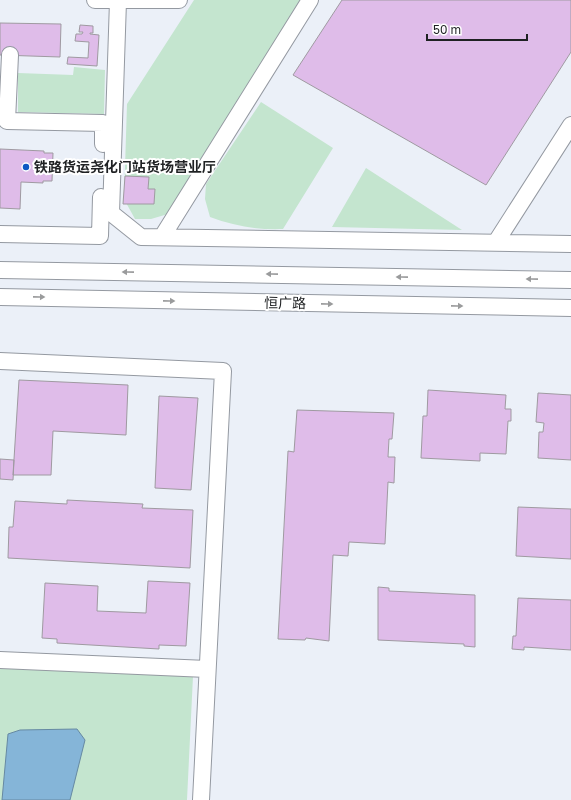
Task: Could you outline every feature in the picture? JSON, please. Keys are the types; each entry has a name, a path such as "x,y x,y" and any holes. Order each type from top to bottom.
{"street":[{"path":"95,0 179,0"},
{"path":"162,237 310,0"},
{"path":"118,1 111,214 141,237 571,244"},
{"path":"0,234 100,236 103,123 7,121 10,55"},
{"path":"496,242 571,126"},
{"name":"恒广路","path":"0,270 571,280"},
{"name":"恒广路","path":"0,296 571,308"},
{"path":"0,361 223,371 201,800"},
{"path":"0,660 207,669"}],"green space":[{"path":"194,0 301,0 168,214 151,219 135,219 124,199 127,104"},
{"path":"74,67 105,70 104,114 18,112 18,73 73,75"},
{"path":"261,102 333,148 283,229 246,227 210,217 205,199 206,184"},
{"path":"366,168 462,230 332,227"},
{"path":"0,666 193,676 187,800 0,800"}],"water":[{"path":"77,729 85,740 70,800 2,800 8,734 20,730"}],"building":[{"path":"342,0 571,0 571,52 486,185 293,75"},
{"path":"0,23 61,24 60,57 0,55"},
{"path":"80,25 93,26 93,33 90,34 99,35 97,66 67,64 68,57 88,58 89,42 75,41 76,34 82,34 83,32 79,32"},
{"name":"铁路货运尧化门站货场营业厅","path":"0,149 44,151 44,153 53,153 52,181 43,181 43,183 21,182 20,209 0,208"},
{"path":"125,176 149,177 148,189 155,189 154,204 123,204"},
{"path":"19,380 128,385 126,435 53,431 51,475 13,475"},
{"path":"428,390 506,395 505,409 511,409 511,421 508,421 506,454 480,453 480,461 421,458 423,416 427,416"},
{"path":"538,393 571,395 571,460 538,458 539,432 543,432 544,423 536,422"},
{"path":"159,396 198,398 191,490 155,488"},
{"path":"297,410 394,413 392,439 389,439 388,457 395,457 394,483 388,482 385,544 349,542 348,556 333,555 329,641 306,638 305,640 278,639 288,451 294,452"},
{"path":"0,459 14,460 13,480 0,479"},
{"path":"67,500 143,504 142,508 193,510 190,568 8,558 9,527 13,527 15,501 67,504"},
{"path":"518,507 571,509 571,559 516,556"},
{"path":"148,581 190,583 186,646 159,645 159,649 57,643 57,639 42,638 45,583 98,586 97,611 146,613"},
{"path":"378,587 389,588 389,591 475,595 475,647 464,646 464,644 378,640"},
{"path":"518,598 571,600 571,650 524,647 524,650 512,649 513,636 516,636"}],"place":[{"name":"铁路货运尧化门站货场营业厅","path":"26,167"}]}
